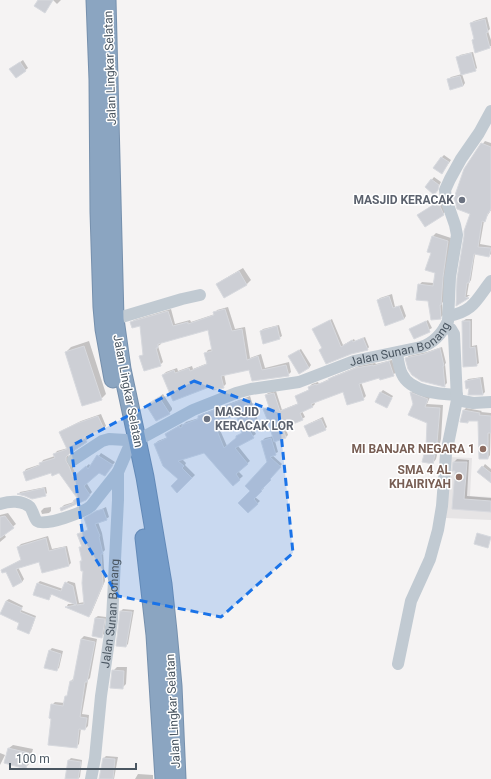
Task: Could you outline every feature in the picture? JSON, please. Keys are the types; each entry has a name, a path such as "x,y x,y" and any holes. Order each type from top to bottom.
{"highway":[{"name":"Jalan Lingkar Selatan","path":"95,0 98,80 116,319 130,443 150,587 155,635 164,779"},
{"name":"Jalan Lingkar Selatan","path":"107,0 106,194 102,294 104,329 130,443 150,503 166,608 173,686 177,779"}],"street":[{"name":"Jalan Sunan Bonang","path":"91,779 95,758 101,696 112,620 118,472 130,443 193,410 236,393 251,389 299,382 354,361 428,345 439,336 447,322 450,277 457,235 456,226 446,199 446,190 461,159 479,133 491,111"},
{"path":"398,664 411,601 430,559 438,530 442,506 446,454 457,398 454,334 447,322 470,309 491,281"},
{"path":"116,319 200,295"},
{"path":"397,352 402,376 410,383 430,392 473,403 491,402"},
{"path":"73,460 102,441 109,440 130,443"},
{"path":"0,504 14,501 19,502 29,507 39,522 45,523 86,510 118,472"}],"highlighted area":[{"path":"194,381 279,413 293,553 221,617 118,596 83,538 71,446"}],"shaded area":[{"name":"SMA 4 AL KHAIRIYAH","path":"449,457 472,458 470,496 491,497 491,520 446,518"}],"building":[{"path":"38,0 53,0 45,13 34,6"},
{"path":"485,19 488,32 486,33 490,48 475,53 472,40 474,39 470,23"},
{"path":"471,53 476,71 461,75 456,57"},
{"path":"20,62 26,71 16,78 9,69"},
{"path":"460,76 463,86 450,90 447,79"},
{"path":"481,143 491,147 491,208 485,222 482,221 478,247 491,248 489,257 474,254 465,297 469,298 456,306 457,278 464,231 470,214 457,209 454,198 464,169"},
{"path":"441,157 449,162 442,174 433,168"},
{"path":"431,179 439,185 438,190 434,195 425,187"},
{"path":"438,202 444,215 425,227 417,215"},
{"path":"432,236 448,241 440,305 441,319 431,320 428,301 416,300 418,284 433,286 435,273 425,270 431,253 427,252"},
{"path":"239,271 247,285 224,298 216,284"},
{"path":"389,296 393,308 399,306 404,319 385,326 377,300"},
{"path":"225,309 232,331 242,329 247,360 258,356 262,370 286,365 289,376 252,381 249,370 221,376 224,388 213,390 212,386 173,401 162,375 174,370 175,373 189,368 190,371 207,364 204,353 212,351 208,330 158,344 158,348 156,348 161,366 144,371 139,356 143,355 140,326 132,328 130,322 168,311 173,326 188,322 188,324 214,315 213,312"},
{"path":"330,320 341,347 352,340 353,342 363,338 368,350 351,354 326,364 319,350 322,348 312,329"},
{"path":"426,321 430,332 414,339 409,329"},
{"path":"462,321 470,321 470,348 475,347 477,366 463,367"},
{"path":"277,326 280,339 263,344 260,331"},
{"path":"84,346 102,400 82,406 65,352"},
{"path":"440,348 444,366 445,387 421,381 412,375 408,369 405,358 424,354"},
{"path":"299,350 309,368 299,374 288,356"},
{"path":"389,361 394,376 380,380 379,378 359,384 364,400 347,405 343,392 311,404 313,407 300,413 303,420 283,428 286,438 274,442 263,409 269,407 265,395 274,393 280,411 298,404 295,396 309,390 308,387 329,380 328,379 356,368 373,366"},
{"path":"480,378 483,395 468,395 469,388 466,389 465,381"},
{"path":"380,392 392,398 387,408 375,402"},
{"path":"410,392 428,399 425,407 440,408 437,443 433,464 422,462 426,447 427,423 408,415 413,404"},
{"path":"159,397 170,414 156,421 146,405"},
{"path":"247,398 256,425 248,428 254,438 235,448 248,464 236,474 240,480 233,486 204,453 178,461 184,466 182,468 192,478 177,493 171,486 178,479 163,466 154,444 167,438 165,434 179,426 180,428 182,425 198,419 198,416","holes":["236,415 242,433 236,436 236,438 224,448 216,423"]},
{"path":"463,410 480,413 479,415 491,416 491,433 488,433 488,459 479,459 478,421 468,421 468,423 460,422"},
{"path":"98,416 104,429 84,437 87,442 69,454 66,457 66,461 73,477 86,466 88,469 97,455 113,465 105,476 99,473 84,486 90,495 86,500 61,511 60,508 74,503 73,501 77,498 59,473 52,476 51,473 26,481 23,472 40,465 39,463 55,458 53,454 67,449 59,432"},
{"path":"321,419 326,430 309,437 304,426"},
{"path":"271,438 276,455 270,457 281,467 254,499 258,504 248,513 238,503 250,491 245,486 267,462 261,441"},
{"path":"453,462 467,462 464,499 491,501 491,512 452,509 455,471 452,471"},
{"path":"482,466 491,473 491,483 477,472"},
{"path":"44,488 46,496 32,499 17,494"},
{"path":"103,509 107,520 95,524 100,536 103,554 101,554 103,584 89,617 65,607 76,605 51,594 49,600 33,595 37,583 61,591 65,582 73,586 77,605 84,604 82,583 83,571 81,571 80,561 82,561 79,547 82,547 77,534 88,530 84,518"},
{"path":"5,516 14,528 0,538 0,517"},
{"path":"477,533 491,537 488,548 474,544"},
{"path":"46,538 49,551 65,547 69,566 42,573 39,562 16,569 22,582 13,587 6,572 2,573 1,570 21,560 17,547"},
{"path":"6,601 22,608 20,612 35,618 29,634 17,629 19,623 0,614"},
{"path":"120,611 132,612 126,647 116,646"},
{"path":"95,618 105,619 102,638 92,636"},
{"path":"81,639 95,642 87,682 85,682 80,717 87,718 85,730 79,729 77,748 48,745 51,704 63,706 70,681 73,681"},
{"path":"49,650 61,654 57,671 44,668"},
{"path":"112,670 124,671 123,689 110,688"},
{"path":"8,748 29,753 26,769 4,763"},
{"path":"103,758 115,759 113,779 99,779"},
{"path":"68,760 81,762 78,779 65,779"}],"place":[{"name":"MASJID KERACAK","path":"462,200"},
{"name":"MASJID KERACAK LOR","path":"207,419"},
{"name":"MI BANJAR NEGARA 1","path":"483,449"},
{"name":"SMA 4 AL KHAIRIYAH","path":"459,477"}]}
